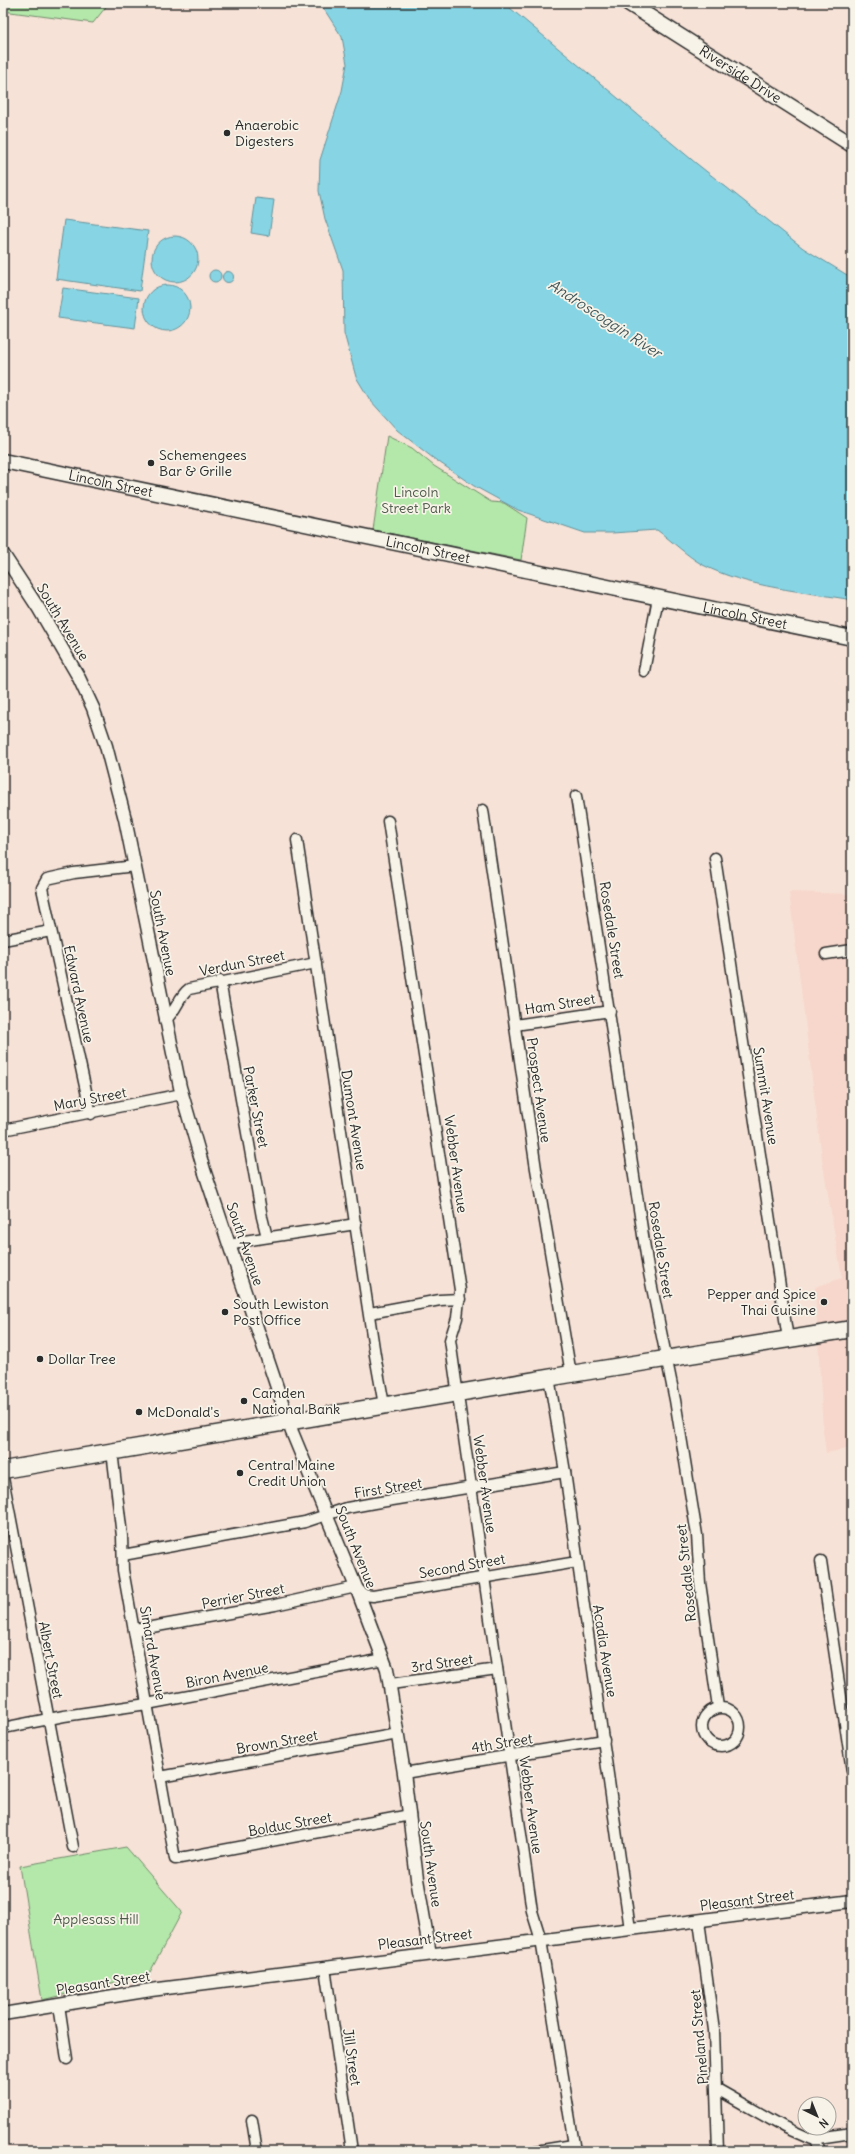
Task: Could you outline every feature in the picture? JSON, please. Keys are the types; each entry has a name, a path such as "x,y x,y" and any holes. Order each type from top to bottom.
{"highway":[{"path":"3,1470 549,1377 852,1329"}],"main road":[{"name":"Riverside Drive","path":"628,3 852,145"},
{"name":"Lincoln Street","path":"3,461 852,638"}],"street":[{"name":"South Avenue","path":"3,554 58,639 93,708 112,767 135,866 165,1020 182,1094 230,1246 289,1422 384,1659 390,1684 398,1734 410,1815 417,1879 430,1954"},
{"path":"644,671 658,598"},
{"name":"Rosedale Street","path":"576,796 648,1268 675,1400 696,1536 700,1583 718,1707"},
{"name":"Prospect Avenue","path":"483,810 536,1169 571,1374"},
{"name":"Webber Avenue","path":"388,821 460,1290 457,1318 450,1340 470,1487 532,1911 541,1940 574,2148"},
{"name":"Dumont Avenue","path":"298,840 384,1405"},
{"name":"Summit Avenue","path":"715,858 788,1339"},
{"name":"Edward Avenue","path":"91,1114 42,888 45,881 62,875 135,866"},
{"path":"3,940 51,931"},
{"path":"826,954 852,950"},
{"name":"Verdun Street","path":"165,1020 172,1014 183,995 189,989 220,981 316,963"},
{"name":"Parker Street","path":"220,981 267,1237"},
{"name":"Ham Street","path":"515,1025 610,1011"},
{"name":"Mary Street","path":"3,1130 91,1114 182,1094"},
{"path":"230,1246 244,1241 356,1224"},
{"path":"370,1313 440,1300 460,1299"},
{"name":"Acadia Avenue","path":"549,1377 565,1472 630,1929"},
{"name":"Simard Avenue","path":"112,1451 123,1555 123,1570 175,1859"},
{"name":"First Street","path":"123,1555 305,1522 360,1506 565,1472"},
{"name":"Albert Street","path":"3,1478 73,1847"},
{"path":"821,1561 852,1771"},
{"name":"Second Street","path":"356,1587 364,1595 373,1596 577,1562"},
{"name":"Perrier Street","path":"135,1630 275,1604 356,1587"},
{"name":"Biron Avenue","path":"3,1728 48,1719 147,1704 384,1659"},
{"name":"3rd Street","path":"390,1684 497,1669"},
{"name":"Brown Street","path":"160,1777 398,1734"},
{"name":"4th Street","path":"404,1773 604,1740"},
{"name":"Bolduc Street","path":"175,1859 410,1815"},
{"name":"Pleasant Street","path":"3,2014 151,1990 852,1901"},
{"name":"Pineland Street","path":"699,1921 710,1990 717,2089 718,2151"},
{"name":"Jill Street","path":"325,1968 352,2151"},
{"path":"60,2005 67,2059"},
{"path":"717,2089 784,2127 815,2140 852,2133"},
{"path":"252,2120 257,2151"},
{"path":"815,2140 819,2151"},
{"path":"536,2151 574,2148"}],"shaded area":[{"path":"789,892 852,894 852,1448 826,1453 823,1431 815,1287 842,1278 822,1159"},
{"path":"852,1591 852,1613 843,1592"}],"green space":[{"path":"3,3 109,3 93,23 3,11"},
{"name":"Lincoln Street Park","path":"387,436 412,448 434,466 491,502 504,503 527,518 521,560 373,530"},
{"name":"Applesass Hill","path":"126,1847 182,1912 149,1974 42,2000 20,1866"}],"water":[{"name":"Androscoggin River","path":"320,3 504,3 697,164 803,248 852,278 852,600 776,588 720,573 703,565 685,553 657,530 585,533 518,510 474,486 433,458 397,430 370,400 356,377 344,333 343,270 325,219 319,191 320,160 342,91 347,64 342,37"},
{"path":"256,198 274,200 269,236 251,233"},
{"path":"64,220 148,231 140,291 56,279"},
{"path":"175,236 188,240 194,246 198,259 194,272 188,278 175,282 162,278 156,272 152,259 156,246 162,240"},
{"path":"215,270 219,272 221,276 219,280 215,282 211,280 209,276 211,272"},
{"path":"228,271 232,273 234,277 232,281 228,283 224,281 222,277 224,273"},
{"path":"167,285 180,289 186,295 190,308 186,321 180,327 167,331 154,327 148,321 144,308 148,295 154,289"},
{"path":"63,288 139,298 135,328 58,318"}],"place":[{"name":"Anaerobic Digesters","path":"227,133"},
{"name":"Schemengees Bar & Grille","path":"151,463"},
{"name":"Pepper and Spice Thai Cuisine","path":"824,1302"},
{"name":"South Lewiston Post Office","path":"225,1312"},
{"name":"Dollar Tree","path":"40,1359"},
{"name":"Camden National Bank","path":"244,1401"},
{"name":"McDonald's","path":"139,1412"},
{"name":"Central Maine Credit Union","path":"240,1473"}]}
